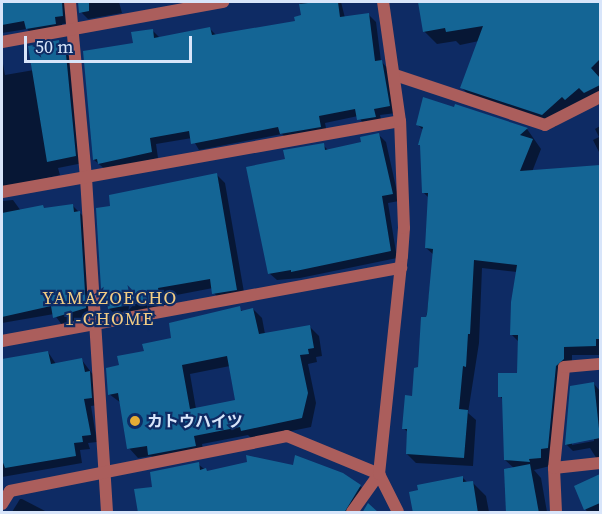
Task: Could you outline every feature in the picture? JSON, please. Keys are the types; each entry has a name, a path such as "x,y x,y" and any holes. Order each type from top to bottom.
{"street":[{"path":"70,2 86,178 107,513"},
{"path":"2,42 223,2"},
{"path":"352,513 379,474 404,228 400,121 383,2"},
{"path":"395,75 545,125 600,97"},
{"path":"2,192 400,121"},
{"path":"2,341 401,268"},
{"path":"556,513 554,468 564,367 600,364"},
{"path":"2,504 10,490 103,470 287,436 379,474 398,513"},
{"path":"554,468 600,463"}],"building":[{"path":"2,2 62,2 63,16 55,17 56,24 26,29 24,21 2,25"},
{"path":"78,2 89,2 89,11 79,13"},
{"path":"338,2 340,17 369,13 375,61 382,60 390,106 374,109 376,117 357,120 355,109 319,116 321,127 280,134 278,127 191,144 189,131 150,138 152,152 98,164 97,159 93,160 83,51 133,43 131,32 153,29 154,38 210,27 212,35 295,21 294,17 301,15 299,4"},
{"path":"418,2 600,2 600,59 591,68 600,78 600,85 584,93 579,88 565,100 562,97 542,115 460,88 483,26 446,32 445,28 423,32"},
{"path":"59,40 61,55 66,54 76,156 47,162 28,46"},
{"path":"423,97 454,107 455,104 528,128 520,135 533,139 520,171 600,165 600,339 596,339 596,346 564,347 564,359 556,366 548,448 541,449 541,458 529,459 530,462 504,460 502,397 498,397 498,373 517,373 518,335 510,335 511,302 517,265 474,260 470,334 468,334 466,367 463,366 459,409 468,410 464,458 406,454 407,429 402,429 405,395 412,396 414,368 418,367 421,317 426,317 427,314 433,249 425,248 428,193 422,193 420,145 418,145 423,127 416,125"},
{"path":"379,133 393,194 382,196 391,251 291,272 291,270 268,274 246,167 285,159 283,150 324,143 325,150 361,142 360,137"},
{"path":"217,173 237,290 212,294 210,279 158,288 160,299 108,309 107,304 102,305 96,208 110,206 109,195"},
{"path":"73,204 74,212 80,211 86,308 53,318 51,306 2,317 2,213 43,205 44,208"},
{"path":"240,306 241,311 253,308 259,334 310,325 314,348 308,349 309,354 300,355 308,393 302,418 241,431 240,427 194,436 196,446 148,455 147,446 127,449 118,393 108,395 106,368 119,365 117,356 144,351 142,344 171,338 169,323","holes":["227,356 235,400 190,409 182,365"]},
{"path":"48,351 51,364 82,358 85,372 90,371 92,398 84,399 91,435 82,436 83,442 74,443 76,456 5,468 2,460 2,359"},
{"path":"594,382 600,438 565,445 570,386"},
{"path":"246,455 293,465 295,455 343,473 361,485 344,513 138,513 134,489 152,487 150,472 199,462 200,470 206,468 207,471 247,462"},
{"path":"530,464 539,513 506,513 504,469"},
{"path":"600,474 600,503 584,510 574,486"},
{"path":"463,476 463,482 473,481 478,513 413,513 409,492 418,490 417,485"},
{"path":"368,503 379,513 362,513"}],"place":[{"name":"カトウハイツ","path":"135,421"}],"district":[{"name":"YAMAZOECHO 1-CHOME","path":"110,309"}]}
